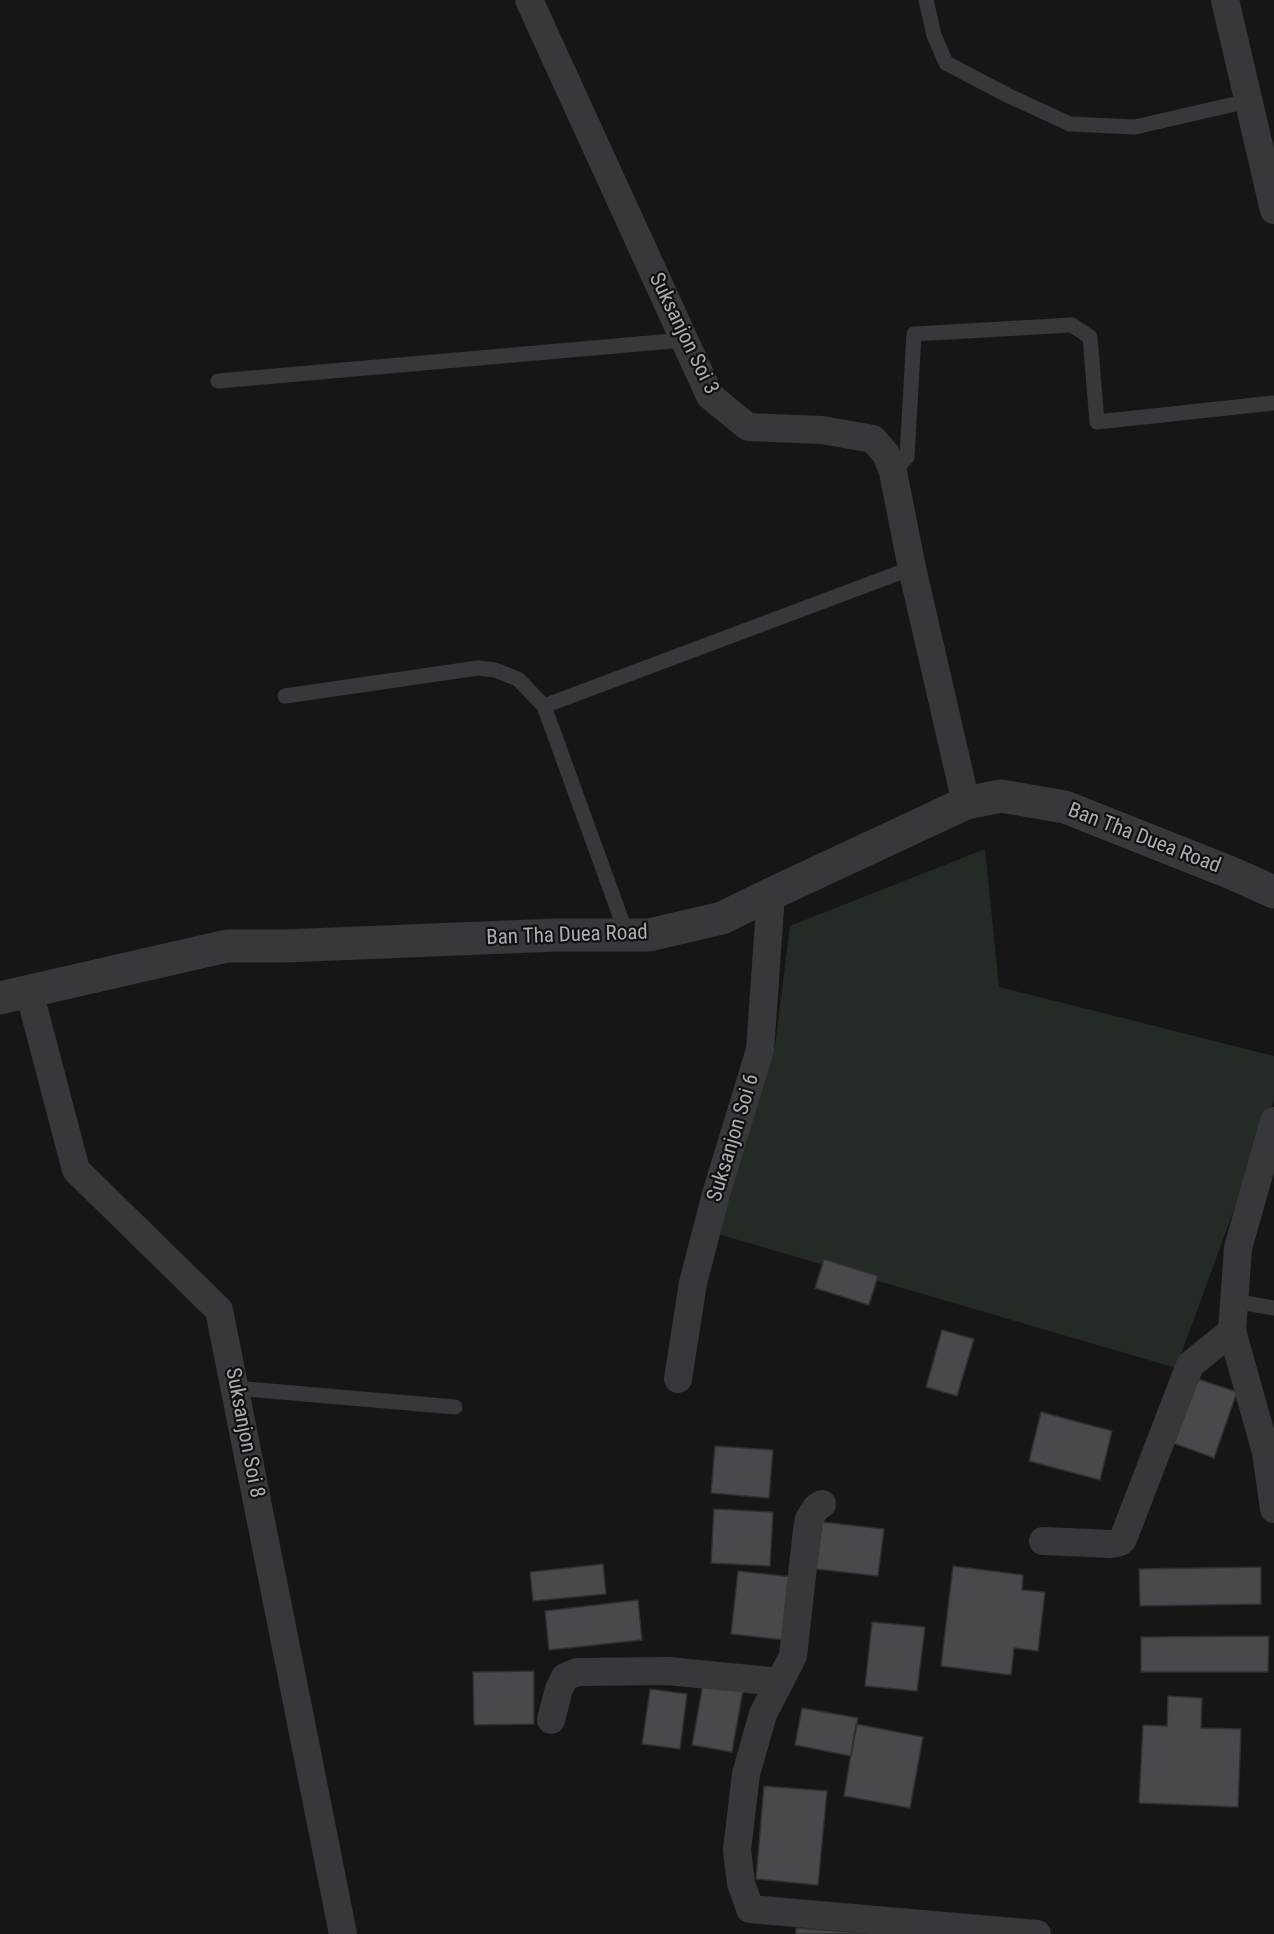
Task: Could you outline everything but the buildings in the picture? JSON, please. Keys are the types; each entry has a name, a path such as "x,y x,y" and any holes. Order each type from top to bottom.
{"street":[{"name":"Suksanjon Soi 3","path":"529,0 710,396 748,427 822,430 873,439 886,454 893,472 912,568 966,803"},
{"path":"1226,0 1274,210"},
{"name":"Ban Tha Duea Road","path":"15,995 227,946 284,946 557,935 649,935 722,918 966,803 1001,796 1065,807 1274,892"},
{"name":"Suksanjon Soi 6","path":"678,1379 693,1283 716,1194 760,1050 771,894"},
{"name":"Suksanjon Soi 8","path":"15,995 76,1170 219,1310 343,1934"},
{"path":"1274,1121 1238,1248 1232,1331 1270,1453 1274,1509"},
{"path":"1043,1540 1112,1544 1123,1539 1190,1365 1232,1331"},
{"path":"822,1504 816,1508 809,1519 793,1656 764,1714 746,1774 736,1850 741,1883 750,1909 1037,1934"},
{"path":"551,1720 559,1689 565,1677 577,1672 668,1671 780,1682"}],"lane":[{"path":"926,0 934,35 946,63 1009,96 1070,124 1136,127 1248,101"},
{"path":"893,472 907,456 914,334 1072,325 1090,337 1097,422 1274,403"},
{"path":"218,381 684,340"},
{"path":"544,706 912,568"},
{"path":"285,696 478,668 495,670 518,679 544,706 627,935"},
{"path":"1234,1301 1274,1308"},
{"path":"235,1388 455,1407"}],"shaded area":[{"path":"985,849 999,987 1274,1056 1274,1100 1176,1368 718,1234 775,1047 790,926"}]}
